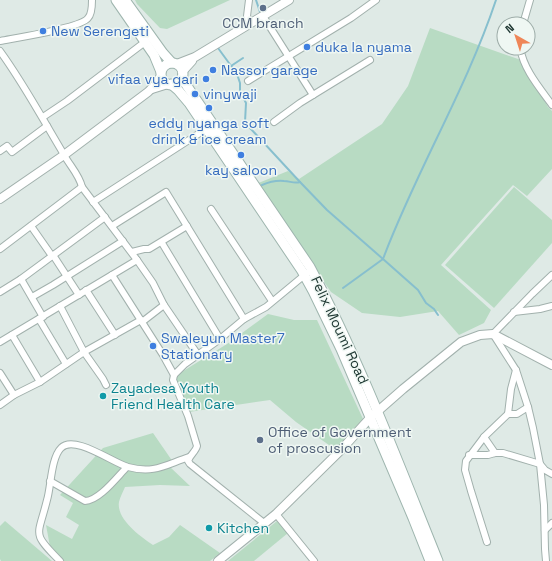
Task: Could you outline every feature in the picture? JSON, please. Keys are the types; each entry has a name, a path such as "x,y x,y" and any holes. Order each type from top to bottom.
{"main road":[{"path":"116,0 154,55 163,81 169,84 177,83 182,74 181,67 163,52 126,0"},
{"path":"161,74 164,66 175,63"},
{"name":"Felix Moumi Road","path":"182,74 186,86 229,156 308,273 338,322 378,412 423,534 430,561"},
{"name":"Felix Moumi Road","path":"169,84 178,90 189,103 206,129 229,156"},
{"name":"Felix Moumi Road","path":"308,273 370,418 416,516"},
{"name":"Felix Moumi Road","path":"423,534 438,561"}],"street":[{"path":"0,41 82,23 88,19 92,8 92,0"},
{"path":"249,0 247,16 250,24"},
{"path":"175,63 195,57 288,0"},
{"path":"248,82 351,18 376,0"},
{"path":"525,16 530,0"},
{"path":"263,16 312,95"},
{"path":"43,117 73,97 145,42"},
{"path":"0,51 18,76 43,117 64,155 80,179 82,187 132,252 153,283 164,305 198,355"},
{"path":"521,56 530,77 552,105"},
{"path":"182,74 195,57"},
{"path":"274,122 312,95 370,60"},
{"path":"0,199 64,155 148,92 154,86 161,74"},
{"path":"148,92 160,86 169,84"},
{"path":"0,151 7,146 12,152 47,126"},
{"path":"94,202 206,129"},
{"path":"0,249 82,187"},
{"path":"112,226 166,192 244,319"},
{"path":"211,209 272,301"},
{"path":"0,292 21,279 105,217"},
{"path":"31,226 79,295"},
{"path":"132,252 149,249 162,243 187,226"},
{"path":"32,297 124,241"},
{"path":"162,243 220,339"},
{"path":"0,342 137,260"},
{"path":"174,375 185,364 220,339 244,319 266,307 308,273"},
{"path":"60,561 41,541 38,534 39,526 48,499 50,481 59,449 64,445 72,444 89,449 127,467 155,470 189,457 197,446 188,416 173,380 174,375 112,275"},
{"path":"493,334 552,275"},
{"path":"21,279 32,297 41,318 66,364"},
{"path":"86,290 115,334"},
{"path":"0,405 14,395 40,382 84,352 141,321 164,305"},
{"path":"60,306 84,352 106,385"},
{"path":"514,312 540,310 552,306"},
{"path":"493,334 516,370 528,407 540,464 544,505 546,561"},
{"path":"218,561 276,514 340,451 370,418 461,342 480,335 493,334 552,365"},
{"path":"12,335 40,382"},
{"path":"487,542 470,491 465,470 466,461 484,437 508,414 511,389 516,370"},
{"path":"0,373 14,395"},
{"path":"508,414 517,414 528,407"},
{"path":"484,437 495,453"},
{"path":"469,455 503,453 540,464 545,470 552,474"},
{"path":"189,457 188,461 193,468 264,524"},
{"path":"50,481 85,501 89,501 98,496 127,467"},
{"path":"544,505 552,505"},
{"path":"276,514 314,561"},
{"path":"545,530 552,523"}],"green space":[{"path":"135,0 230,0 167,29 160,28"},
{"path":"430,28 496,51 496,56 510,56 521,60 548,107 552,111 552,169 527,196 513,185 441,265 491,310 484,323 459,335 438,311 400,317 362,313 331,292 256,184 288,171 299,179 382,124 408,86"},
{"path":"514,187 552,220 552,243 494,308 445,265"},
{"path":"268,314 294,320 317,320 364,421 339,452 296,422 270,400 189,412 175,380 180,373 227,344"},
{"path":"153,433 173,462 170,467 190,486 160,485 125,487 119,502 121,515 130,527 153,545 169,537 180,525 220,553 210,561 62,561 51,552 46,525 72,539 79,525 66,517 73,503 60,495 103,448"},
{"path":"5,521 52,561 1,561 0,526"},
{"path":"277,521 288,533 254,561 228,561"}],"waterway":[{"path":"256,0 260,12"},
{"path":"438,315 434,309 426,303 418,290 383,259 410,194 470,66 496,0"},
{"path":"218,48 237,74 240,83 240,91 246,103 245,122 327,210 383,259 343,288"},
{"path":"231,66 243,58"},
{"path":"262,185 278,181 300,182"}],"place":[{"name":"CCM branch","path":"263,8"},
{"name":"New Serengeti","path":"43,31"},
{"name":"duka la nyama","path":"307,47"},
{"name":"Nassor garage","path":"213,70"},
{"name":"vifaa vya gari","path":"206,79"},
{"name":"vinywaji","path":"195,94"},
{"name":"eddy nyanga soft drink & ice cream","path":"209,108"},
{"name":"kay saloon","path":"241,155"},
{"name":"Swaleyun Master7 Stationary","path":"153,346"},
{"name":"Zayadesa Youth Friend Health Care","path":"103,396"},
{"name":"Office of Government of proscusion","path":"260,440"},
{"name":"Kitchen","path":"209,528"}]}
